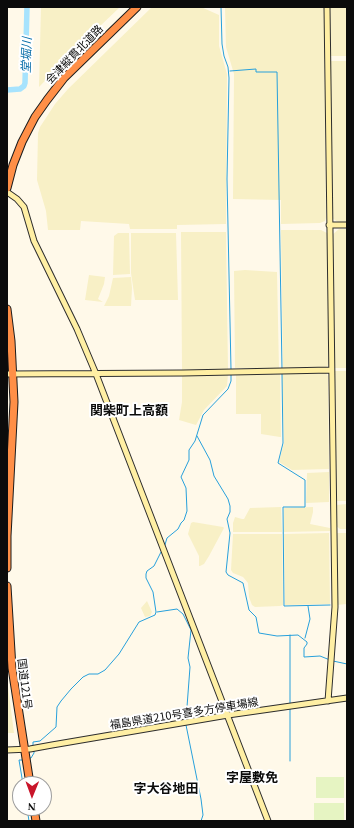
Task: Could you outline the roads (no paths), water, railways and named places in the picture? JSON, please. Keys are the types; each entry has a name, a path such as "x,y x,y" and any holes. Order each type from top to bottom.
{"highway":[{"name":"会津縦貫北道路","path":"7,174 22,135 45,96 69,68 132,7"},
{"name":"会津縦貫北道路","path":"7,188 13,165 22,142 35,117 47,100 75,67 137,7"},
{"path":"7,309 10,374 14,402 7,536 7,568"},
{"name":"国道121号","path":"7,586 10,650 15,693 29,776"}],"street":[{"path":"327,7 335,607 328,701"},
{"path":"7,192 17,199 24,207 30,232 77,329 96,374 268,821"},
{"path":"329,225 347,225"},
{"path":"10,374 331,370"},
{"name":"福島県道210号喜多方停車場線","path":"7,750 24,749 228,715 347,698"}],"waterway":[{"name":"堂堀川","path":"7,90 20,89 25,83 27,7"},
{"path":"221,7 222,44 228,67 229,78 227,179 231,369"},
{"path":"230,71 256,69 256,72 277,72 282,369"},
{"path":"164,548 167,538 178,529 184,520 187,511 186,488 181,477 189,460 189,450 195,441 203,415 228,389 231,381 231,374"},
{"path":"282,374 283,443 278,463 305,480 305,507 283,507 284,606 330,605"},
{"path":"197,436 210,460 214,476 228,499 230,506 230,512 227,519 230,533 226,572 228,575 243,583 249,610 256,617 259,633 277,636 298,635 307,642 304,648 304,657 320,656 330,660"},
{"path":"33,747 33,742 40,741 56,727 57,707 71,689 83,677 89,674 98,674 105,670 119,654 139,622 155,615 156,612 153,592 146,578 146,574 147,571 154,566 161,552"},
{"path":"305,638 310,619 308,606"},
{"path":"157,612 177,609 183,614 191,630 188,658 190,667 186,720"},
{"path":"290,635 290,704"},
{"path":"333,661 347,664"},
{"path":"290,709 290,761"},
{"path":"186,725 201,799 203,815 201,821"},
{"path":"29,758 31,758 34,750"},
{"path":"22,760 19,760 22,776"},
{"path":"28,816 29,821"}],"district":[{"name":"関柴町上高額","path":"129,410"},
{"name":"字屋敷免","path":"252,777"},
{"name":"字大谷地田","path":"166,788"}]}
